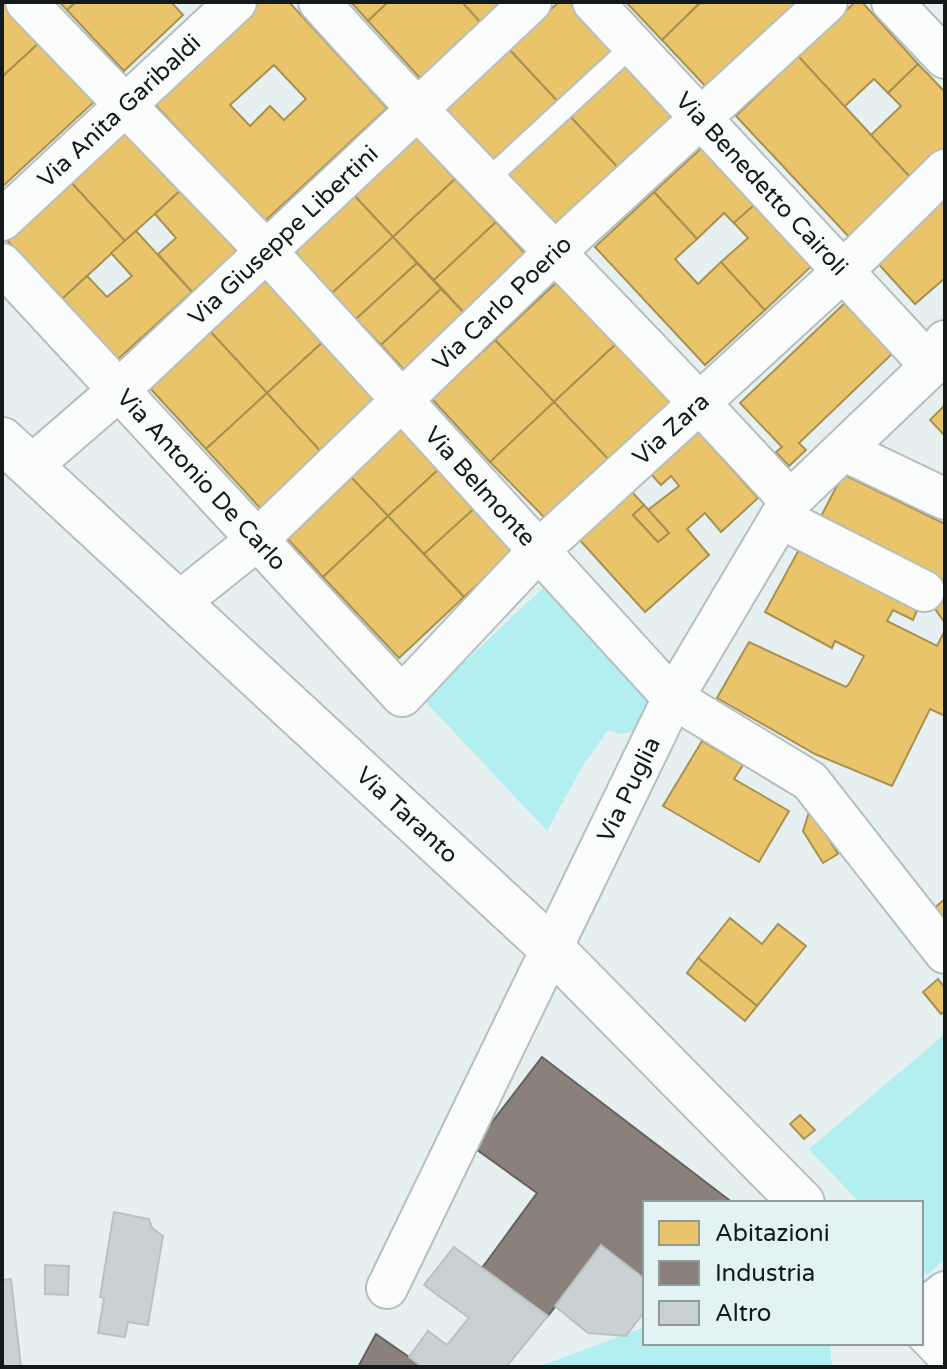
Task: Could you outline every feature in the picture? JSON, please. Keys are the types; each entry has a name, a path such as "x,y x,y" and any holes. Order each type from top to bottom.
{"street":[{"name":"Via Belmonte","path":"26,2 266,251 673,698 810,781 945,953"},
{"name":"Via Anita Garibaldi","path":"2,220 236,2"},
{"path":"319,2 416,110 701,402 785,509 924,591"},
{"name":"Via Giuseppe Libertini","path":"16,453 120,389 531,2"},
{"name":"Via Benedetto Cairoli","path":"593,2 842,272 938,353"},
{"name":"Via Carlo Poerio","path":"178,603 257,540 556,251 827,2"},
{"path":"892,2 945,58"},
{"name":"Via Zara","path":"402,696 540,549 842,272 945,170"},
{"name":"Via Antonio De Carlo","path":"2,264 402,696"},
{"name":"Via Puglia","path":"387,1288 673,698 785,509 938,353"},
{"path":"845,451 945,499"},
{"name":"Via Taranto","path":"16,453 551,948 800,1201"},
{"path":"923,1310 945,1292"},
{"path":"923,1327 945,1350"}],"lane":[{"path":"486,181 632,46"}],"shaded area":[{"path":"546,585 657,702 640,731 619,734 608,730 582,767 547,831 424,700"},
{"path":"945,1034 945,1259 927,1275 923,1270 923,1201 858,1201 809,1149"},
{"path":"643,1328 643,1345 830,1345 832,1367 538,1367"}],"building: Abitazioni":[{"path":"2,2 41,41 2,77"},
{"path":"59,2 76,2 67,10"},
{"path":"76,2 171,2 183,15 124,71 67,10"},
{"path":"255,2 289,2 387,108 264,222 150,99","holes":["274,65 306,99 284,120 270,106 250,126 230,105"]},
{"path":"351,2 388,2 368,21"},
{"path":"388,2 462,2 482,24 421,79 368,21"},
{"path":"462,2 505,2 482,24"},
{"path":"559,2 578,2 619,48 559,103 508,48"},
{"path":"626,2 701,2 662,40"},
{"path":"701,2 801,2 709,90 662,40"},
{"path":"855,2 862,2 918,64 888,93 874,79 844,107 798,56"},
{"path":"41,41 96,100 2,187 2,77"},
{"path":"508,48 559,103 493,163 442,107"},
{"path":"798,56 912,179 850,238 736,116"},
{"path":"629,59 682,116 621,171 568,114"},
{"path":"918,64 945,92 945,147 912,179 871,135 901,106 888,93"},
{"path":"568,114 621,171 556,230 503,172"},
{"path":"124,128 181,190 125,241 68,179"},
{"path":"414,134 455,179 393,237 351,192"},
{"path":"711,139 764,196 734,223 724,213 697,239 654,192"},
{"path":"68,179 125,241 61,300 4,237"},
{"path":"455,179 496,222 434,280 393,237"},
{"path":"181,190 237,251 192,292 158,254 176,238 155,214"},
{"path":"351,192 393,237 332,293 291,248"},
{"path":"654,192 697,239 675,259 698,284 721,262 765,310 705,365 595,247"},
{"path":"945,194 945,278 915,304 874,259"},
{"path":"764,196 821,257 765,310 721,262 748,238 734,223"},
{"path":"496,222 529,258 467,316 434,280"},
{"path":"136,231 192,292 117,360 61,300 87,276 107,297 132,276 111,253"},
{"path":"393,237 417,263 356,319 332,293"},
{"path":"417,263 441,289 381,345 356,319"},
{"path":"267,277 325,340 267,393 209,330"},
{"path":"557,282 616,344 554,402 495,340"},
{"path":"441,289 467,316 406,372 381,345"},
{"path":"847,301 895,351 799,443 806,450 789,466 776,452 782,447 740,403"},
{"path":"209,330 267,393 206,449 148,386"},
{"path":"325,340 380,401 322,453 267,393"},
{"path":"495,340 554,402 490,462 432,399"},
{"path":"616,344 671,402 609,460 554,402"},
{"path":"267,393 322,453 261,509 206,449"},
{"path":"554,402 609,460 546,519 490,462"},
{"path":"945,405 945,436 930,420"},
{"path":"402,426 441,467 388,516 349,475"},
{"path":"697,430 758,498 721,532 705,513 687,529 709,555 645,612 578,538 631,491 644,505 633,515 658,542 669,533 648,510 679,486 671,476 661,485 650,473"},
{"path":"441,467 477,506 424,554 388,516"},
{"path":"843,474 945,524 945,623 935,609 941,591 816,526"},
{"path":"349,475 388,516 323,577 285,536"},
{"path":"644,505 669,533 658,542 633,515"},
{"path":"477,506 517,548 464,597 424,554"},
{"path":"388,516 464,597 399,658 323,577"},
{"path":"802,544 919,606 913,620 893,610 887,621 937,646 945,630 945,716 930,709 892,786 815,754 717,698 749,642 846,687 849,684 864,656 835,641 832,648 765,612"},
{"path":"702,741 743,765 734,779 789,811 759,862 663,806"},
{"path":"810,809 838,854 823,863 803,831"},
{"path":"945,899 945,922 933,909"},
{"path":"730,918 762,944 778,924 806,946 757,1006 698,958"},
{"path":"698,958 757,1006 745,1021 687,973"},
{"path":"938,979 945,988 945,1011 941,1014 923,992"},
{"path":"800,1115 815,1130 804,1139 790,1124"}],"building: Industria":[{"path":"542,1057 730,1201 643,1201 643,1277 601,1245 548,1316 482,1268 537,1193 473,1147"},
{"path":"376,1334 409,1357 422,1367 358,1367"}],"building: Altro":[{"path":"114,1212 149,1219 152,1228 163,1236 148,1325 128,1322 125,1337 98,1333 104,1298 100,1297"},
{"path":"601,1245 643,1277 643,1314 626,1336 588,1333 555,1306"},
{"path":"454,1247 548,1316 506,1367 422,1367 409,1357 428,1331 447,1345 469,1318 424,1285"},
{"path":"45,1265 69,1266 68,1295 45,1294"},
{"path":"11,1279 21,1367 2,1367 2,1280"}]}
